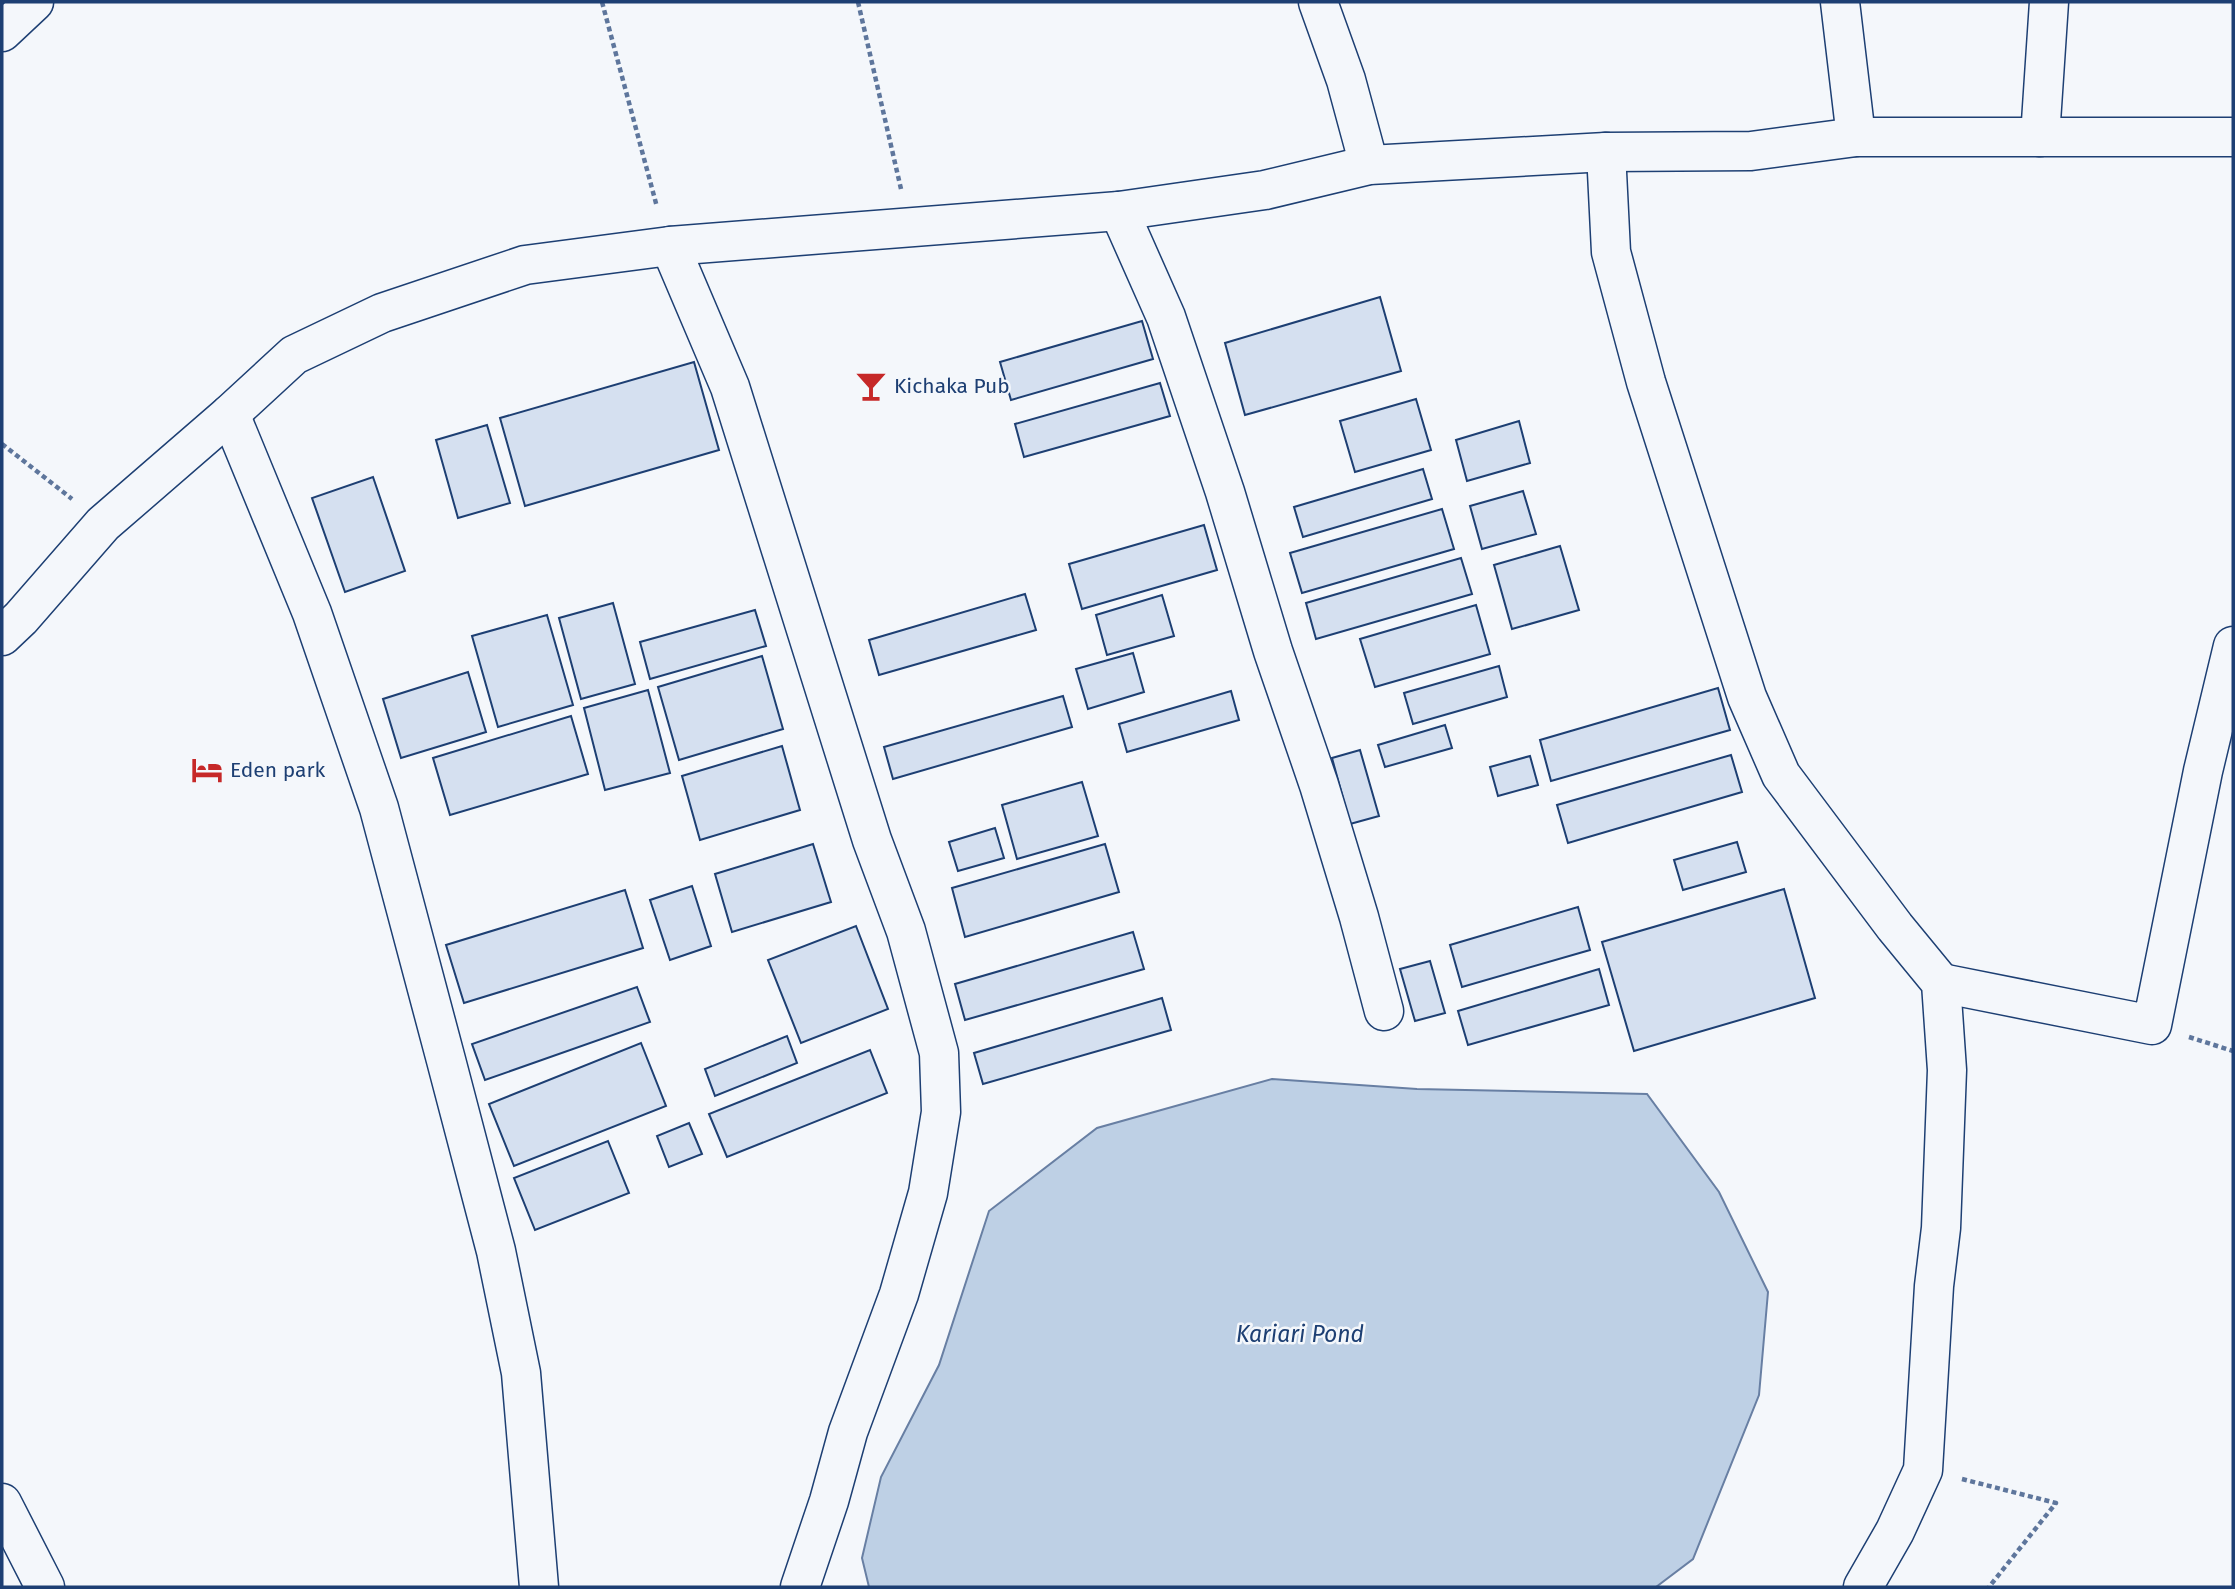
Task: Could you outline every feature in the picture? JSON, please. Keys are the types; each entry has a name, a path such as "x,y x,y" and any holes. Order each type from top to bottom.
{"main road":[{"path":"2,32 34,2"},
{"path":"1318,2 1346,80 1369,165"},
{"path":"1840,2 1856,137"},
{"path":"2040,137 2049,2"},
{"path":"2,636 103,524 294,355 382,313 525,265 670,246 1119,211 1265,190 1369,165 1606,152 1751,151 1856,137 2233,137"},
{"path":"1606,152 1611,252 1646,382 1746,697 1780,775 1941,983 1947,1094 1941,1228 1934,1286 1923,1470 1895,1531 1863,1587"},
{"path":"1119,211 1166,317 1225,492 1273,651 1319,785 1384,1011"},
{"path":"670,246 730,387 872,840 906,931 939,1053 941,1112 928,1193 899,1294 848,1432 829,1501 800,1587"},
{"path":"230,414 312,613 379,808 446,1060 495,1251 521,1373 539,1587"},
{"path":"1941,983 2152,1025 2203,771 2233,646"},
{"path":"2,1503 45,1587"}],"path":[{"path":"602,2 649,182 670,246"},
{"path":"858,2 911,228"},
{"path":"2,444 103,524"},
{"path":"1923,1470 2056,1503 1989,1587"}],"water":[{"name":"Kariari Pond","path":"1272,1079 1417,1089 1647,1094 1719,1192 1768,1292 1759,1395 1693,1559 1656,1587 869,1587 862,1558 881,1477 939,1365 989,1211 1097,1128"}],"building":[{"path":"1380,297 1401,371 1245,415 1225,343"},
{"path":"1142,321 1153,359 1011,400 1000,362"},
{"path":"694,362 719,450 525,506 500,418"},
{"path":"1160,383 1170,416 1024,457 1015,424"},
{"path":"1416,399 1431,450 1355,472 1340,421"},
{"path":"1519,421 1530,463 1467,481 1456,440"},
{"path":"487,425 510,503 458,518 436,440"},
{"path":"1423,469 1432,499 1303,537 1294,507"},
{"path":"373,477 405,571 345,592 312,498"},
{"path":"1523,491 1536,534 1482,549 1470,506"},
{"path":"1442,509 1454,549 1302,593 1290,553"},
{"path":"1204,525 1217,570 1082,609 1069,564"},
{"path":"1560,546 1579,610 1512,629 1494,565"},
{"path":"1461,558 1472,594 1316,639 1306,603"},
{"path":"1025,594 1036,630 879,675 869,640"},
{"path":"1162,595 1174,636 1107,655 1096,615"},
{"path":"613,603 635,684 581,699 559,618"},
{"path":"1476,605 1490,654 1375,687 1360,639"},
{"path":"755,610 766,646 650,679 640,642"},
{"path":"547,615 573,705 498,727 472,636"},
{"path":"1133,653 1144,692 1088,709 1076,669"},
{"path":"762,656 783,729 679,760 658,687"},
{"path":"1499,666 1507,697 1413,724 1404,693"},
{"path":"468,672 486,732 401,758 383,699"},
{"path":"1718,688 1730,730 1551,781 1540,740"},
{"path":"648,690 670,773 605,790 584,708"},
{"path":"1231,691 1239,720 1127,752 1119,724"},
{"path":"1063,696 1072,727 893,779 884,747"},
{"path":"571,716 588,774 450,815 433,758"},
{"path":"1445,725 1452,748 1385,767 1378,745"},
{"path":"782,746 800,810 700,840 682,776"},
{"path":"1360,750 1379,816 1350,824 1332,758"},
{"path":"1731,755 1742,792 1568,843 1557,805"},
{"path":"1530,756 1538,785 1498,796 1490,767"},
{"path":"1082,782 1098,836 1017,859 1002,805"},
{"path":"995,828 1004,858 958,871 949,842"},
{"path":"1737,842 1746,872 1683,890 1674,860"},
{"path":"813,844 831,902 732,932 715,874"},
{"path":"1105,844 1119,892 965,937 952,888"},
{"path":"692,886 711,946 670,960 650,900"},
{"path":"1784,889 1815,998 1634,1051 1602,942"},
{"path":"625,890 643,948 464,1003 446,945"},
{"path":"1578,907 1590,950 1462,987 1450,945"},
{"path":"856,926 888,1009 801,1043 768,960"},
{"path":"1133,932 1144,969 965,1020 955,984"},
{"path":"1430,961 1445,1013 1415,1021 1400,969"},
{"path":"1599,969 1609,1005 1468,1045 1458,1011"},
{"path":"637,987 650,1022 485,1080 472,1044"},
{"path":"1162,998 1171,1030 983,1084 974,1053"},
{"path":"787,1036 797,1063 715,1096 705,1069"},
{"path":"641,1043 666,1106 514,1166 489,1104"},
{"path":"870,1050 887,1093 727,1157 709,1114"},
{"path":"689,1123 702,1154 669,1167 657,1136"},
{"path":"608,1141 629,1193 535,1230 514,1178"}],"place":[{"name":"Kichaka Pub","path":"871,386"},
{"name":"Eden park","path":"207,770"}]}
